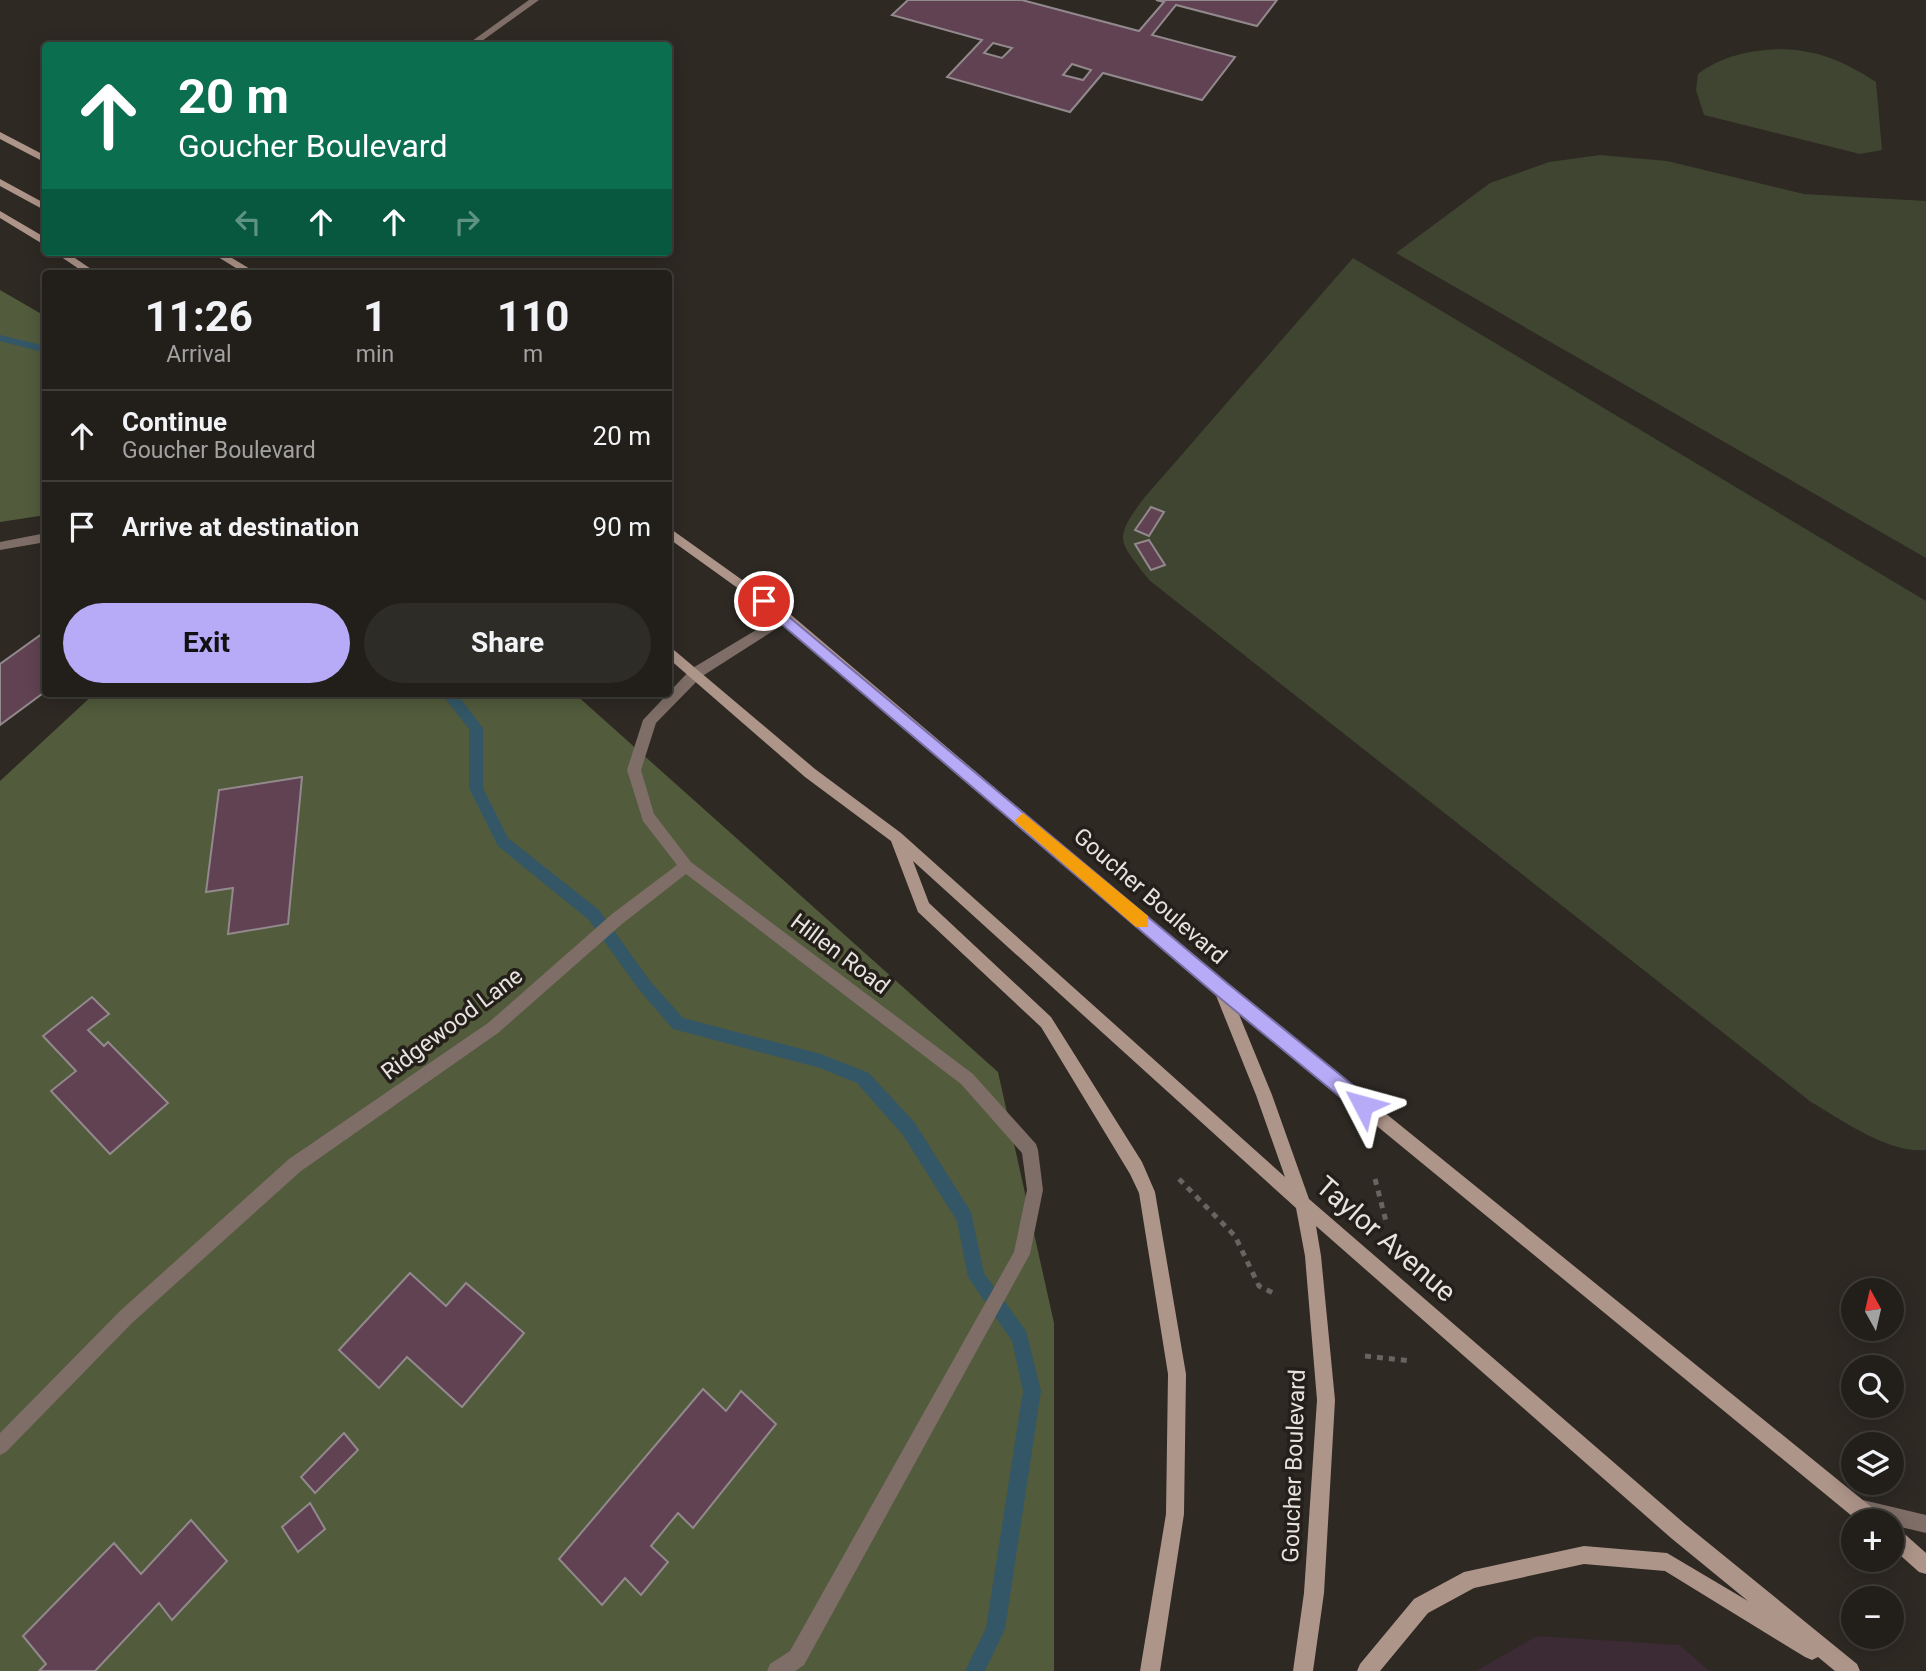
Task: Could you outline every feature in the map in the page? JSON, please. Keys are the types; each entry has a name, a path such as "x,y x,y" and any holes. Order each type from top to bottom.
{"main road":[{"path":"0,135 42,158"},
{"path":"0,182 42,206"},
{"path":"0,214 42,240"},
{"path":"65,256 87,270"},
{"path":"222,256 247,270"},
{"name":"Goucher Boulevard","path":"672,534 786,617 1221,989 1264,1095 1303,1204 1313,1256 1326,1400 1314,1593 1303,1671"},
{"path":"672,653 810,773 896,837 923,907 1046,1022 1136,1168 1147,1192 1177,1374 1175,1514 1150,1671"},
{"name":"Taylor Avenue","path":"896,837 1303,1204 1678,1531 1849,1671"},
{"path":"1221,989 1858,1508"},
{"path":"1904,1546 1926,1565"},
{"path":"1367,1671 1421,1606 1471,1580 1584,1555 1667,1562 1849,1671"}],"street":[{"path":"475,42 535,0"},
{"path":"0,546 42,538"},
{"path":"686,866 648,817 634,769 650,720 695,673 786,617"},
{"name":"Ridgewood Lane","path":"0,1446 126,1317 295,1166 493,1028 617,919 686,866"},
{"name":"Hillen Road","path":"686,866 967,1079 1030,1150 1035,1191 1022,1254 797,1658 777,1671"},
{"path":"1858,1508 1926,1524"}],"path":[{"path":"1173,1174 1235,1236 1259,1286 1275,1294"},
{"path":"1375,1179 1387,1225"},
{"path":"1364,1356 1412,1361"}],"shaded area":[{"path":"1537,1636 1679,1645 1710,1671 1476,1671"}],"green space":[{"path":"1779,49 1830,58 1876,82 1882,150 1860,154 1704,115 1696,90 1698,74 1717,62 1737,55"},
{"path":"1600,155 1667,161 1804,194 1926,201 1926,558 1396,253 1490,183 1549,162"},
{"path":"1353,258 1926,601 1926,1150 1897,1147 1882,1141 1811,1102 1149,580 1131,556 1123,540 1124,532 1144,498"},
{"path":"0,290 42,314 42,516 0,522"},
{"path":"91,697 578,697 998,1072 1054,1323 1054,1671 0,1671 0,781"}],"building":[{"path":"908,0 1022,0 1139,31 1164,2 1156,0 1277,0 1257,26 1176,5 1152,35 1235,57 1202,100 1103,73 1070,112 947,77 982,40 892,15","holes":["993,43 1012,48 1002,58 984,53","1072,64 1091,70 1083,80 1063,75"]},
{"path":"1151,507 1164,512 1149,536 1135,530"},
{"path":"1149,540 1165,565 1151,570 1135,544"},
{"path":"42,634 42,694 0,725 0,664"},
{"path":"302,777 288,924 228,934 233,888 206,892 219,790"},
{"path":"92,997 109,1014 88,1030 104,1046 108,1042 168,1103 110,1154 51,1091 76,1071 43,1036"},
{"path":"410,1273 446,1306 466,1283 524,1333 462,1407 407,1357 379,1388 339,1350"},
{"path":"703,1389 726,1411 741,1391 776,1424 693,1528 678,1513 651,1546 668,1562 641,1595 625,1578 602,1605 559,1559"},
{"path":"344,1433 358,1450 315,1493 301,1477"},
{"path":"310,1503 325,1529 298,1552 282,1527"},
{"path":"191,1520 227,1561 172,1620 159,1603 95,1671 39,1671 46,1664 23,1636 114,1543 141,1574"}],"waterway":[{"path":"0,338 42,349"},
{"path":"451,697 476,728 476,788 503,842 594,915 645,986 678,1024 821,1061 863,1078 909,1129 965,1218 976,1277 1020,1337 1032,1391 995,1629 975,1671"}],"slow traffic":[{"path":"1023,820 1142,921"}],"route":[{"path":"764,601 1221,989 1363,1105"}]}
